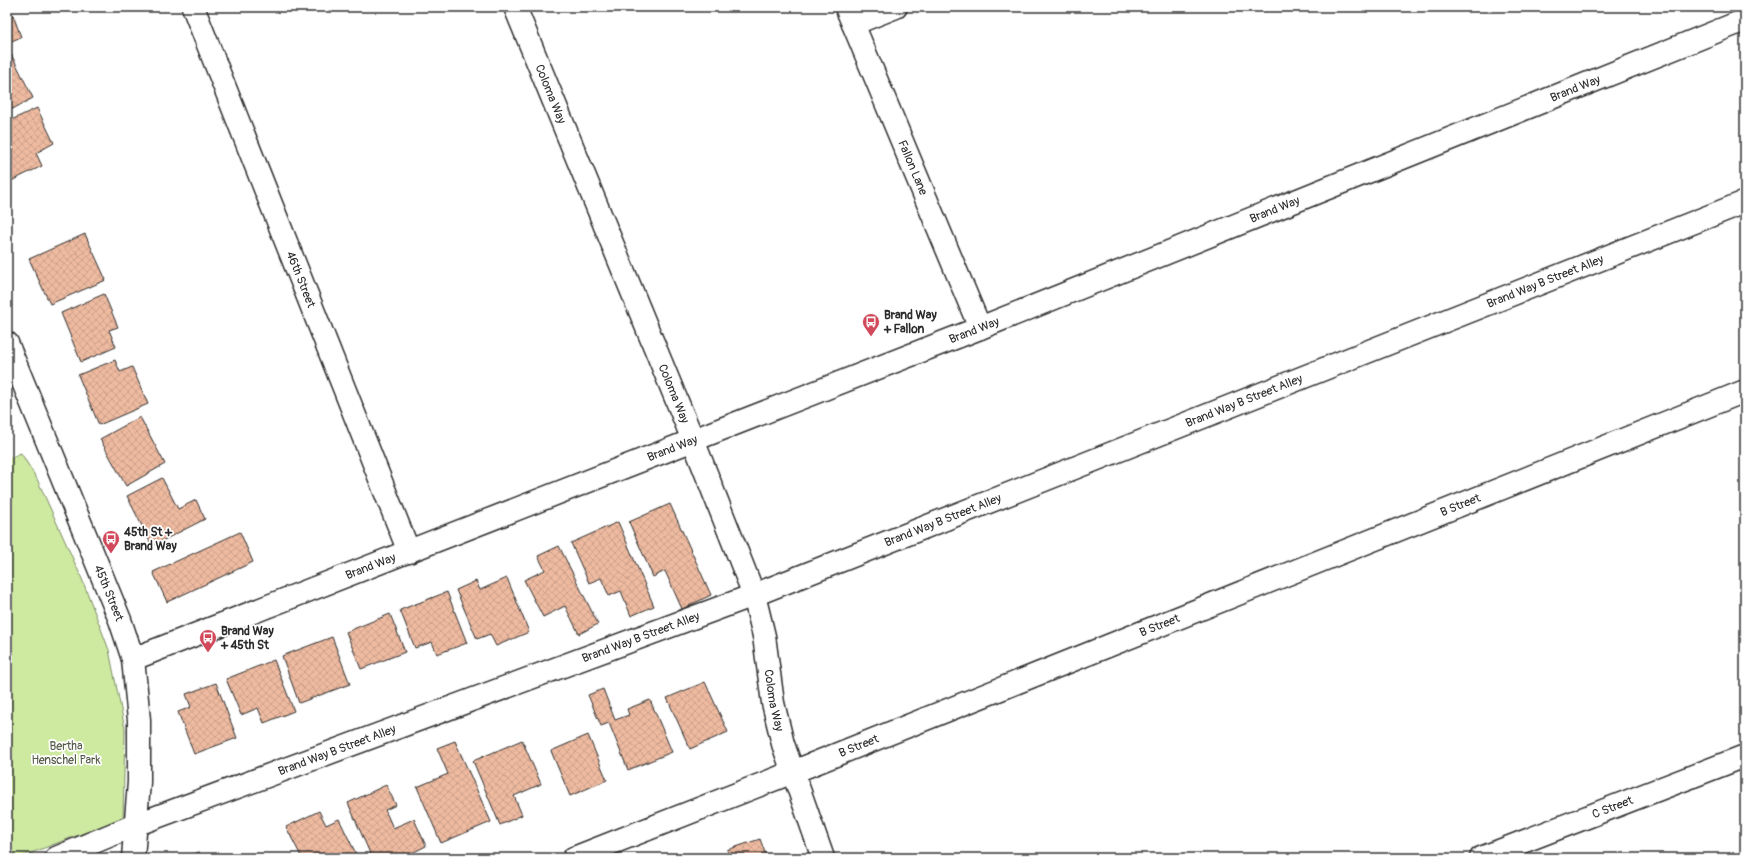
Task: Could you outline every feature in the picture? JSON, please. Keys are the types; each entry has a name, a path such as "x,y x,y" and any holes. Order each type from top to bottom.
{"street":[{"name":"46th Street","path":"193,7 410,552"},
{"name":"Coloma Way","path":"515,7 693,440 754,595 764,636 773,703 783,744 823,858"},
{"path":"849,16 896,7"},
{"name":"Fallon Lane","path":"849,16 980,328"},
{"name":"Brand Way","path":"133,659 980,328 1745,20"},
{"name":"Brand Way B Street Alley","path":"56,858 135,825 754,595 1745,202"},
{"name":"45th Street","path":"7,343 120,620 133,659 139,720 139,782 133,858"},
{"name":"B Street","path":"574,858 793,772 1745,391"},
{"name":"C Street","path":"1481,858 1745,756"}],"green space":[{"name":"Bertha Henschel Park","path":"21,453 37,479 82,579 109,650 125,729 123,818 18,858 7,858 7,459"}],"building":[{"path":"13,15 21,37 7,43 7,18"},
{"path":"9,50 33,98 7,112 7,51"},
{"path":"37,108 54,143 36,153 42,166 7,183 7,122"},
{"path":"85,234 106,280 50,304 29,259"},
{"path":"104,294 118,327 109,330 116,347 81,362 61,313"},
{"path":"115,360 120,372 132,367 148,404 99,425 78,375"},
{"path":"140,417 165,464 126,486 100,439"},
{"path":"162,478 178,509 196,500 205,519 152,546 127,496"},
{"path":"670,504 711,595 682,609 665,571 653,577 629,522"},
{"path":"618,522 654,606 631,616 621,591 609,596 601,578 589,583 571,543"},
{"path":"240,532 253,562 167,602 153,572"},
{"path":"559,546 598,624 579,634 565,606 543,617 524,580 545,570 538,556"},
{"path":"507,578 529,632 496,646 490,634 477,639 456,590 476,581 480,590"},
{"path":"447,592 467,643 437,654 432,642 415,648 400,610"},
{"path":"390,614 405,652 361,669 346,632"},
{"path":"332,637 350,684 299,703 282,656"},
{"path":"274,660 294,711 264,723 258,708 241,715 226,679"},
{"path":"705,682 728,732 690,749 667,698"},
{"path":"216,683 237,738 194,754 178,712 191,707 186,694"},
{"path":"603,689 615,720 629,715 627,709 650,700 672,752 628,770 609,723 601,726 588,695"},
{"path":"588,735 607,780 570,796 551,751"},
{"path":"522,740 541,784 514,796 522,815 500,825 473,761"},
{"path":"455,741 491,822 441,843 417,787 448,774 437,748"},
{"path":"386,785 396,805 385,810 393,828 414,819 426,846 402,858 372,858 348,803"},
{"path":"319,811 326,825 339,819 358,858 302,858 286,827"},
{"path":"760,839 767,858 730,858 727,850"},
{"path":"199,852 202,858 185,858"}],"place":[{"name":"Brand Way + Fallon","path":"871,337"},
{"name":"45th St + Brand Way","path":"111,554"},
{"name":"Brand Way + 45th St","path":"208,653"}]}
